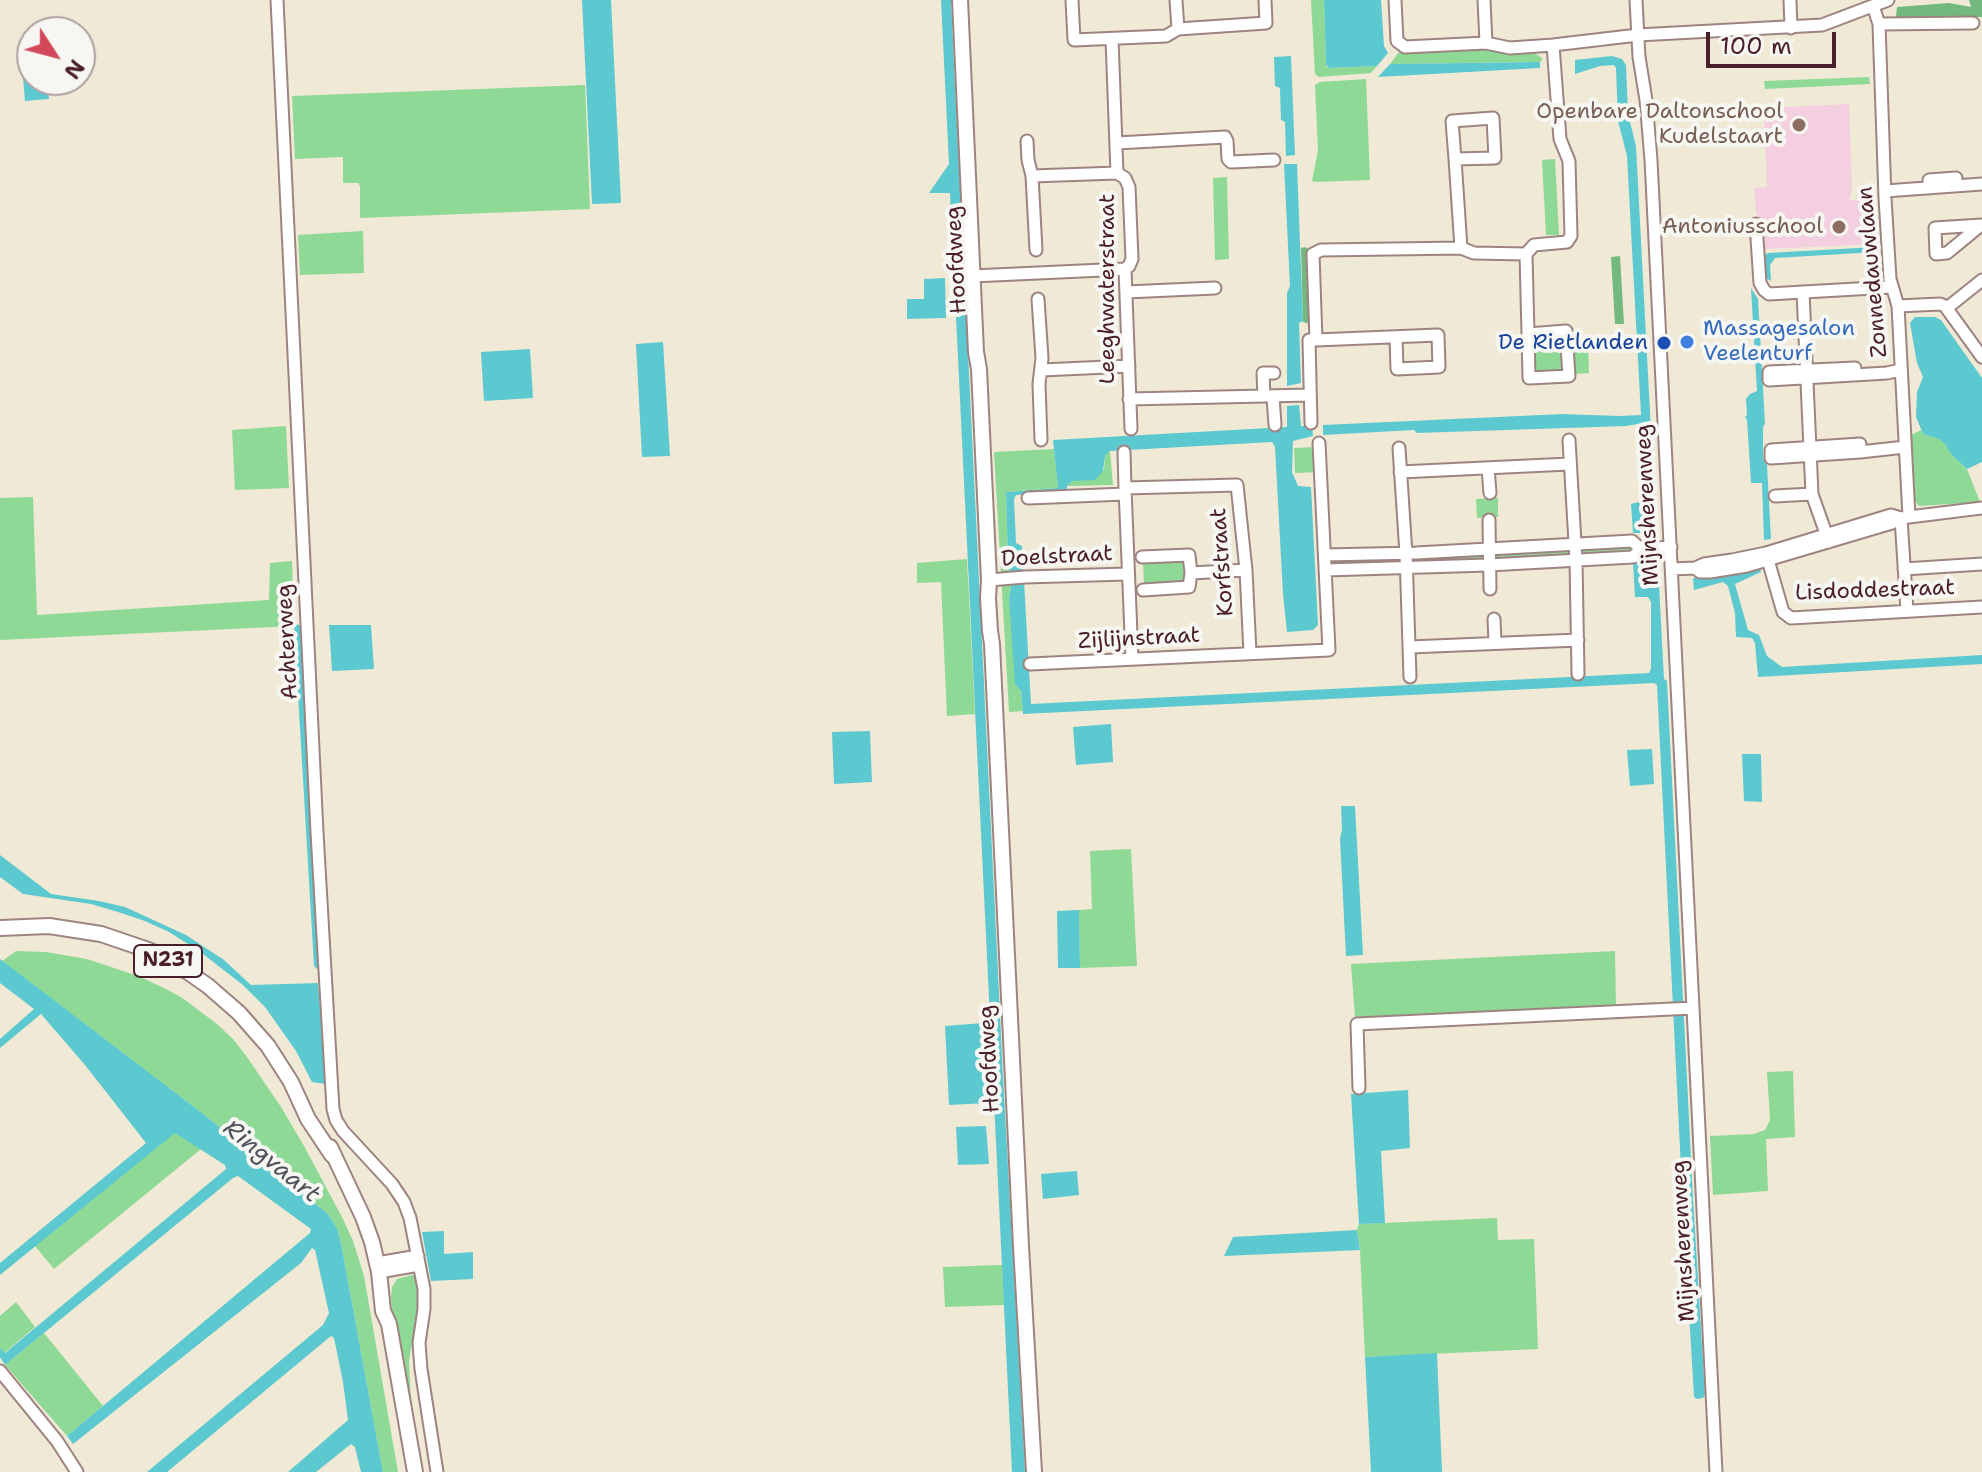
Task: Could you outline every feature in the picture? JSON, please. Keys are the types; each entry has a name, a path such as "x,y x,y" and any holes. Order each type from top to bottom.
{"main road":[{"name":"Hoofdweg","path":"960,0 967,172 976,276 976,352 988,607 1034,1472"},
{"name":"N231","path":"0,928 49,926 101,934 151,951 198,979 239,1013 268,1046 291,1082 308,1119 332,1155 372,1242 378,1268 387,1287 389,1324 415,1472"}],"street":[{"name":"Achterweg","path":"277,0 333,1109 343,1131 392,1184 410,1218 424,1289 419,1343 437,1472"},
{"path":"1072,0 1074,40 1166,36 1178,29 1266,23 1265,0"},
{"path":"1176,0 1178,29"},
{"path":"1395,0 1397,41 1405,47 1486,43 1510,48 1638,35 1822,25 1888,0"},
{"path":"1484,0 1486,43"},
{"name":"Mijnsherenweg","path":"1636,0 1651,160 1666,548 1672,569 1689,1008 1716,1472"},
{"path":"1790,0 1791,28"},
{"name":"Zonnedauwlaan","path":"1873,6 1879,24 1891,287 1898,306 1905,447 1904,569 1907,611"},
{"path":"1879,24 1973,23"},
{"name":"Leeghwaterstraat","path":"1112,39 1117,173 1125,178 1129,187 1132,259 1125,269 1131,429"},
{"path":"1528,334 1566,331 1569,376 1529,378 1526,254 1534,245 1567,242 1571,236 1569,161 1560,139 1553,45"},
{"path":"1455,159 1495,158 1493,118 1452,121 1461,248"},
{"path":"1117,143 1225,137 1231,162 1274,160"},
{"path":"1027,141 1036,250"},
{"path":"1032,176 1117,173"},
{"path":"1929,188 1929,180 1982,177"},
{"path":"1885,191 1982,184"},
{"path":"1756,224 1760,283 1769,294 1891,287"},
{"path":"1316,340 1313,254 1321,250 1461,248 1474,253 1526,254"},
{"path":"976,276 1125,269"},
{"path":"1947,308 1982,280"},
{"path":"1126,292 1215,288"},
{"path":"1803,292 1812,494 1828,538"},
{"path":"1038,299 1042,370 1039,384 1041,440"},
{"path":"1898,306 1940,304 1947,308 1982,357"},
{"path":"1311,423 1309,340 1438,335 1439,367 1397,369 1396,337"},
{"path":"1042,370 1129,366"},
{"path":"1807,374 1855,375 1901,370"},
{"path":"1274,373 1263,373 1275,425"},
{"name":"Leeghwaterstraat","path":"1129,399 1310,395"},
{"path":"1569,440 1578,674"},
{"path":"1319,443 1325,570 1633,557 1642,549 1666,548"},
{"path":"1810,451 1860,452 1905,447"},
{"path":"1399,448 1410,677"},
{"path":"1124,452 1132,659"},
{"path":"1400,472 1569,464"},
{"path":"1488,468 1490,493"},
{"name":"Korfstraat","path":"1028,498 1237,485 1246,570 1250,653"},
{"path":"1775,496 1812,494"},
{"path":"1672,569 1767,557 1891,515 1905,517 1982,508"},
{"path":"1489,520 1490,589"},
{"path":"1325,555 1406,554 1632,541 1642,549"},
{"path":"1142,557 1189,555 1191,573 1189,587 1143,590"},
{"name":"Lisdoddestraat","path":"1767,557 1783,612 1791,618 1982,607"},
{"path":"1904,569 1982,564"},
{"path":"1191,573 1246,570"},
{"name":"Zijlijnstraat","path":"1030,664 1329,650 1325,570"},
{"name":"Doelstraat","path":"989,580 1127,574"},
{"path":"1494,619 1495,643"},
{"path":"1410,647 1578,640"},
{"path":"1359,1088 1357,1024 1689,1008"},
{"path":"378,1268 419,1260"},
{"path":"0,1371 57,1441 77,1472"}],"shaded area":[{"path":"1849,104 1852,190 1849,200 1876,200 1879,244 1764,249 1762,221 1756,212 1754,188 1767,187 1764,108"}],"green space":[{"path":"1311,0 1324,0 1326,66 1377,66 1371,73 1319,77 1315,74"},
{"path":"1969,0 1982,0 1982,17 1896,17 1897,7 1949,3 1971,7"},
{"path":"1491,47 1501,51 1535,53 1543,59 1540,62 1390,64 1399,52"},
{"path":"1869,77 1870,84 1765,89 1764,81"},
{"path":"1366,79 1370,180 1312,181 1318,150 1315,85"},
{"path":"585,85 590,209 360,218 360,186 358,183 343,183 343,157 295,159 292,96"},
{"path":"1555,159 1559,235 1546,235 1542,160"},
{"path":"1227,177 1229,259 1215,260 1213,178"},
{"path":"363,231 364,273 300,275 298,235"},
{"path":"1301,248 1308,249 1311,324 1303,322"},
{"path":"1620,256 1624,324 1615,324 1611,257"},
{"path":"1563,340 1563,371 1532,373 1532,341"},
{"path":"1573,341 1588,341 1589,373 1574,374"},
{"path":"286,426 289,488 235,490 232,430"},
{"path":"1921,430 1923,434 1945,444 1967,469 1980,502 1919,506 1915,501 1911,435"},
{"path":"1316,447 1317,472 1295,473 1294,448"},
{"path":"1054,449 1058,488 1006,492 1009,598 1023,711 1009,712 994,452"},
{"path":"1110,451 1113,485 1067,486 1072,481 1104,470 1105,456"},
{"path":"33,497 37,615 269,600 270,563 292,561 294,626 0,640 0,498"},
{"path":"1498,498 1498,517 1477,518 1476,499"},
{"path":"1632,547 1632,553 1335,567 1335,559"},
{"path":"967,559 975,714 947,716 941,582 917,583 917,563"},
{"path":"1185,559 1186,583 1144,585 1143,561"},
{"path":"1131,849 1137,966 1080,968 1079,910 1092,909 1090,851"},
{"path":"16,951 87,959 138,976 181,997 217,1024 247,1057 304,1146 353,1241 364,1276 398,1472 383,1472 341,1243 337,1228 328,1214 202,1113 2,961"},
{"path":"1615,951 1616,1006 1355,1018 1351,964"},
{"path":"1793,1071 1795,1137 1766,1139 1768,1191 1713,1195 1710,1136 1754,1134 1765,1130 1770,1120 1767,1072"},
{"path":"175,1132 201,1149 54,1269 35,1246"},
{"path":"1497,1218 1498,1240 1534,1239 1538,1349 1365,1357 1359,1224"},
{"path":"1002,1265 1004,1305 945,1307 943,1267"},
{"path":"417,1276 420,1294 409,1361 412,1425 391,1297 397,1279"},
{"path":"16,1302 35,1327 4,1353 0,1348 0,1316"},
{"path":"44,1333 103,1406 67,1436 5,1365"}],"water":[{"path":"582,0 611,0 621,203 592,204"},
{"path":"941,0 951,0 1025,1472 1012,1472 950,193 929,193 949,164"},
{"path":"1324,0 1381,0 1384,46 1388,53 1377,66 1329,68 1326,65"},
{"path":"1291,56 1295,155 1286,156 1285,122 1281,120 1280,88 1275,86 1274,57"},
{"path":"1612,56 1622,59 1626,65 1628,114 1636,146 1705,1395 1697,1399 1694,1397 1683,1209 1657,685 1023,714 1021,691 1015,684 1009,598 1006,492 1058,488 1053,440 1287,427 1287,406 1299,405 1301,426 1312,426 1313,436 1293,441 1292,472 1298,486 1311,487 1318,625 1313,630 1287,632 1275,447 1272,442 1110,451 1105,456 1103,471 1095,480 1072,481 1067,486 1067,492 1016,495 1014,499 1016,543 1022,546 1031,704 1649,673 1651,602 1648,597 1635,597 1633,563 1647,561 1645,533 1633,533 1631,504 1643,501 1645,494 1642,426 1417,433 1414,430 1323,435 1323,425 1563,414 1641,415 1627,156 1618,121 1616,68 1614,65 1600,66 1575,74 1575,60"},
{"path":"1540,62 1540,68 1378,77 1390,64"},
{"path":"25,96 49,96 49,99 25,101"},
{"path":"1284,164 1297,164 1303,321 1299,323 1301,383 1287,386 1287,293 1290,286"},
{"path":"1876,247 1876,252 1775,258 1770,265 1771,281 1766,278 1764,255 1768,253"},
{"path":"945,278 946,318 907,319 907,299 924,299 924,279"},
{"path":"1751,288 1758,299 1765,424 1763,459 1767,465 1771,539 1764,540 1762,483 1751,483 1745,417 1746,399 1757,391"},
{"path":"1915,317 1941,320 1982,378 1982,462 1967,469 1939,439 1923,434 1916,417 1917,392 1923,377 1917,363 1910,323"},
{"path":"663,342 670,456 642,457 636,344"},
{"path":"530,349 533,398 484,401 481,352"},
{"path":"1760,569 1761,572 1735,584 1748,630 1759,635 1767,656 1782,667 1982,655 1982,664 1758,677 1755,643 1752,638 1736,637 1735,613 1728,586 1723,582 1694,590 1693,578"},
{"path":"329,625 371,625 374,669 332,671"},
{"path":"294,626 300,626 320,968 317,969 314,966"},
{"path":"1111,724 1113,762 1076,765 1073,727"},
{"path":"870,731 872,782 834,784 832,732"},
{"path":"1652,749 1654,784 1630,786 1627,750"},
{"path":"1742,754 1761,754 1762,802 1744,801"},
{"path":"1341,806 1355,806 1363,955 1346,956"},
{"path":"0,855 51,894 125,907 186,935 224,960 251,985 318,983 326,1084 312,1082 296,1051 265,1007 243,985 199,951 169,932 118,912 91,904 23,894 0,877"},
{"path":"1079,910 1080,968 1058,968 1057,911"},
{"path":"0,959 202,1113 328,1214 337,1228 341,1243 383,1472 361,1472 355,1447 351,1444 316,1472 288,1472 348,1420 343,1382 331,1336 167,1472 147,1472 323,1325 329,1313 312,1248 301,1263 73,1444 67,1436 310,1233 311,1229 238,1176 5,1365 0,1357 0,1348 5,1353 226,1169 225,1165 175,1133 0,1275 0,1263 146,1143 41,1014 0,1048 0,1039 34,1009 0,983"},
{"path":"983,1023 988,1103 949,1105 945,1026"},
{"path":"1408,1090 1410,1148 1381,1151 1385,1223 1359,1224 1351,1094"},
{"path":"986,1126 989,1164 958,1165 956,1127"},
{"path":"1077,1171 1079,1195 1043,1199 1041,1174"},
{"path":"1357,1230 1360,1250 1224,1256 1233,1237"},
{"path":"444,1231 444,1254 473,1252 473,1279 431,1281 422,1232"},
{"path":"1437,1353 1442,1472 1371,1472 1365,1357"}],"place":[{"name":"Openbare Daltonschool Kudelstaart","path":"1799,125"},
{"name":"Antoniusschool","path":"1839,227"},
{"name":"Massagesalon Veelenturf","path":"1687,342"},
{"name":"De Rietlanden","path":"1664,343"}],"water label":[{"name":"Ringvaart","path":"271,1162"}]}
